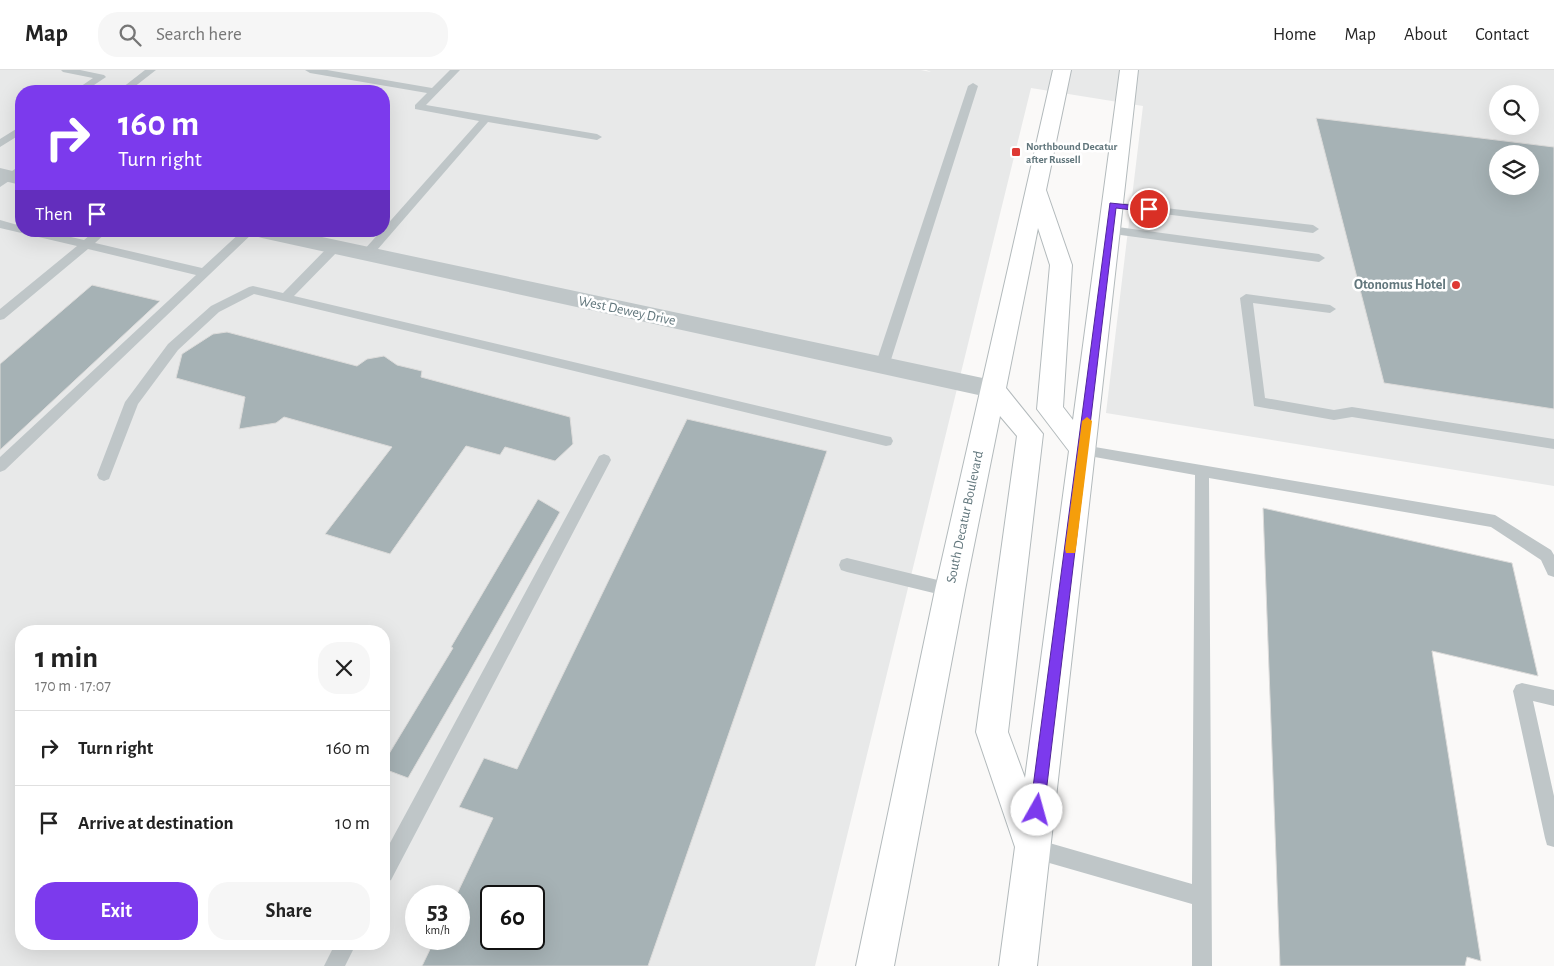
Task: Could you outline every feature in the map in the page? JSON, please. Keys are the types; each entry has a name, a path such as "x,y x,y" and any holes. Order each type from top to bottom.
{"main road":[{"name":"South Decatur Boulevard","path":"875,966 950,590 1062,70"},
{"path":"1018,966 1129,70"},
{"path":"1035,189 1061,265 1050,409 1083,450"},
{"path":"992,389 1030,434 992,732 1032,848"}],"street":[{"name":"West Dewey Drive","path":"289,237 992,389"}],"lane":[{"path":"66,70 101,77 88,85"},
{"path":"131,85 151,70"},
{"path":"310,70 434,91"},
{"path":"455,70 419,107 597,137"},
{"path":"882,366 973,86"},
{"path":"390,228 486,119"},
{"path":"0,144 15,133"},
{"path":"1111,217 1313,229"},
{"path":"1111,217 1319,258"},
{"path":"0,224 15,228"},
{"path":"53,237 205,272"},
{"path":"0,316 95,237"},
{"path":"0,466 243,237"},
{"path":"367,254 382,237"},
{"path":"286,297 335,247"},
{"path":"104,476 132,402 173,347 215,309 253,290 644,385 886,441"},
{"path":"1330,309 1246,298 1259,402 1334,414 1352,412 1554,444"},
{"path":"1083,450 1496,520 1546,555 1554,570"},
{"path":"390,862 604,460"},
{"path":"1202,471 1202,966"},
{"path":"847,564 950,590"},
{"path":"1554,698 1522,690 1554,838"},
{"path":"1032,848 1202,896"},
{"path":"334,966 343,950"}],"shaded area":[{"path":"0,70 921,70 931,72 926,70 1554,70 1554,486 1106,413 1143,106 1031,88 815,966 0,966"}],"building":[{"name":"Otonomus Hotel","path":"1316,118 1538,145 1489,145 1489,195 1539,195 1539,145 1554,147 1554,409 1384,383"},
{"path":"92,285 160,301 0,450 0,364"},
{"path":"227,332 357,366 367,359 384,356 397,365 422,371 421,377 570,417 573,444 555,461 505,447 500,455 466,446 390,554 325,534 392,447 284,417 276,423 239,429 245,397 176,378 182,354 213,334"},
{"path":"687,419 827,451 648,966 422,966 430,950 470,950 470,885 461,885 493,818 459,807 484,758 517,769"},
{"path":"538,499 560,512 408,778 390,771 390,752 453,648 451,647"},
{"path":"1263,508 1512,563 1538,676 1432,651 1481,961 1467,957 1465,966 1280,966"}],"slow traffic":[{"path":"1071,549 1087,421"}],"place":[{"name":"Northbound Decatur after Russell","path":"1016,152"},
{"name":"Otonomus Hotel","path":"1456,285"}],"route":[{"path":"1037,810 1113,205 1149,209"}]}
